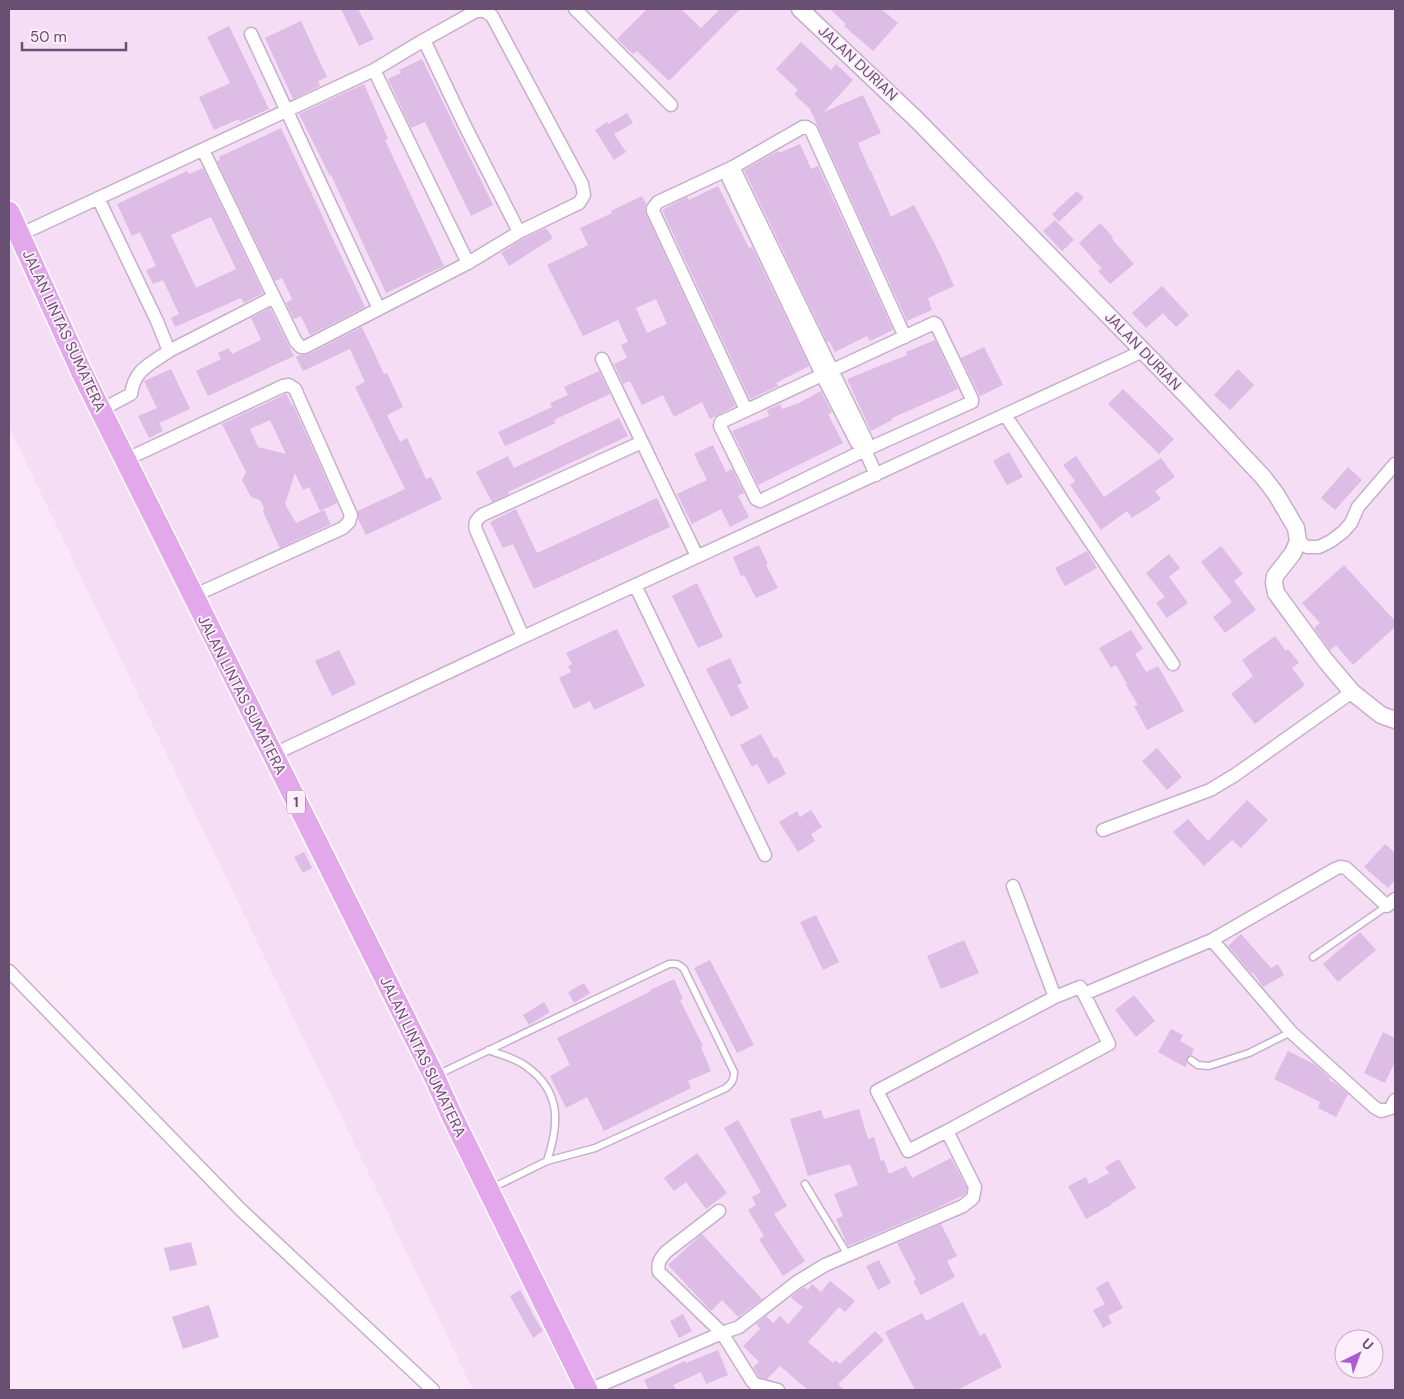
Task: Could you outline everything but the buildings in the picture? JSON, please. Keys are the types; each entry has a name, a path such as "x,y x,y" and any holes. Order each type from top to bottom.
{"highway":[{"name":"JALAN LINTAS SUMATERA","path":"9,212 82,373 434,1076 588,1390"}],"street":[{"path":"575,9 671,105"},
{"name":"JALAN DURIAN","path":"800,9 917,120 1143,351 1263,478 1276,494 1296,528 1298,541"},
{"path":"18,235 374,70 476,12 485,11 492,16 582,184 584,195 579,204 519,232 468,263 305,348 296,342 203,150"},
{"path":"251,34 379,308"},
{"path":"424,40 519,232"},
{"path":"374,70 468,263"},
{"path":"746,410 653,208 658,202 729,169 803,127 809,128 905,337"},
{"path":"729,169 827,373 856,443 865,450 876,475"},
{"path":"98,198 157,321 168,351"},
{"path":"101,410 131,394 133,382 139,372 168,351 274,297"},
{"path":"934,323 972,400 758,500 740,467 720,423 827,373 934,323"},
{"path":"272,755 697,556 1143,351"},
{"path":"602,360 697,556"},
{"path":"125,460 283,386 290,385 295,389 351,515 349,522 343,528 193,596"},
{"path":"1005,415 1173,664"},
{"path":"523,637 476,530 477,519 482,515 642,442"},
{"path":"1395,464 1358,507 1351,523 1344,532 1319,547 1307,546 1298,541 1293,553 1275,576 1274,583 1276,593 1324,660 1352,692 1381,715 1395,720"},
{"path":"636,585 765,855"},
{"path":"1103,830 1210,790 1235,775 1352,692"},
{"path":"1084,994 1212,940 1340,867 1346,868 1391,903"},
{"path":"1013,886 1055,997"},
{"path":"1212,940 1291,1032 1374,1108 1381,1110 1392,1108 1395,1100"},
{"path":"9,971 240,1208 433,1390"},
{"path":"1080,987 1109,1044 908,1151 878,1091 1055,997 1080,987"},
{"path":"588,1390 739,1327 796,1282 825,1265 963,1206 972,1198 975,1187 947,1131"},
{"path":"719,1211 666,1252 659,1260 657,1266 659,1272 722,1333 755,1384 778,1390"}],"lane":[{"path":"1313,957 1391,903"},
{"path":"434,1076 674,963 679,964 684,969 734,1072 734,1078 726,1088 595,1148 547,1161 489,1190"},
{"path":"1190,1060 1198,1065 1209,1066 1249,1053 1291,1032"},
{"path":"488,1050 511,1058 526,1066 539,1077 550,1092 556,1112 555,1133 547,1161"},
{"path":"805,1184 848,1255"}],"shaded area":[{"path":"9,9 1395,9 1395,1390 473,1390 9,427"}]}
